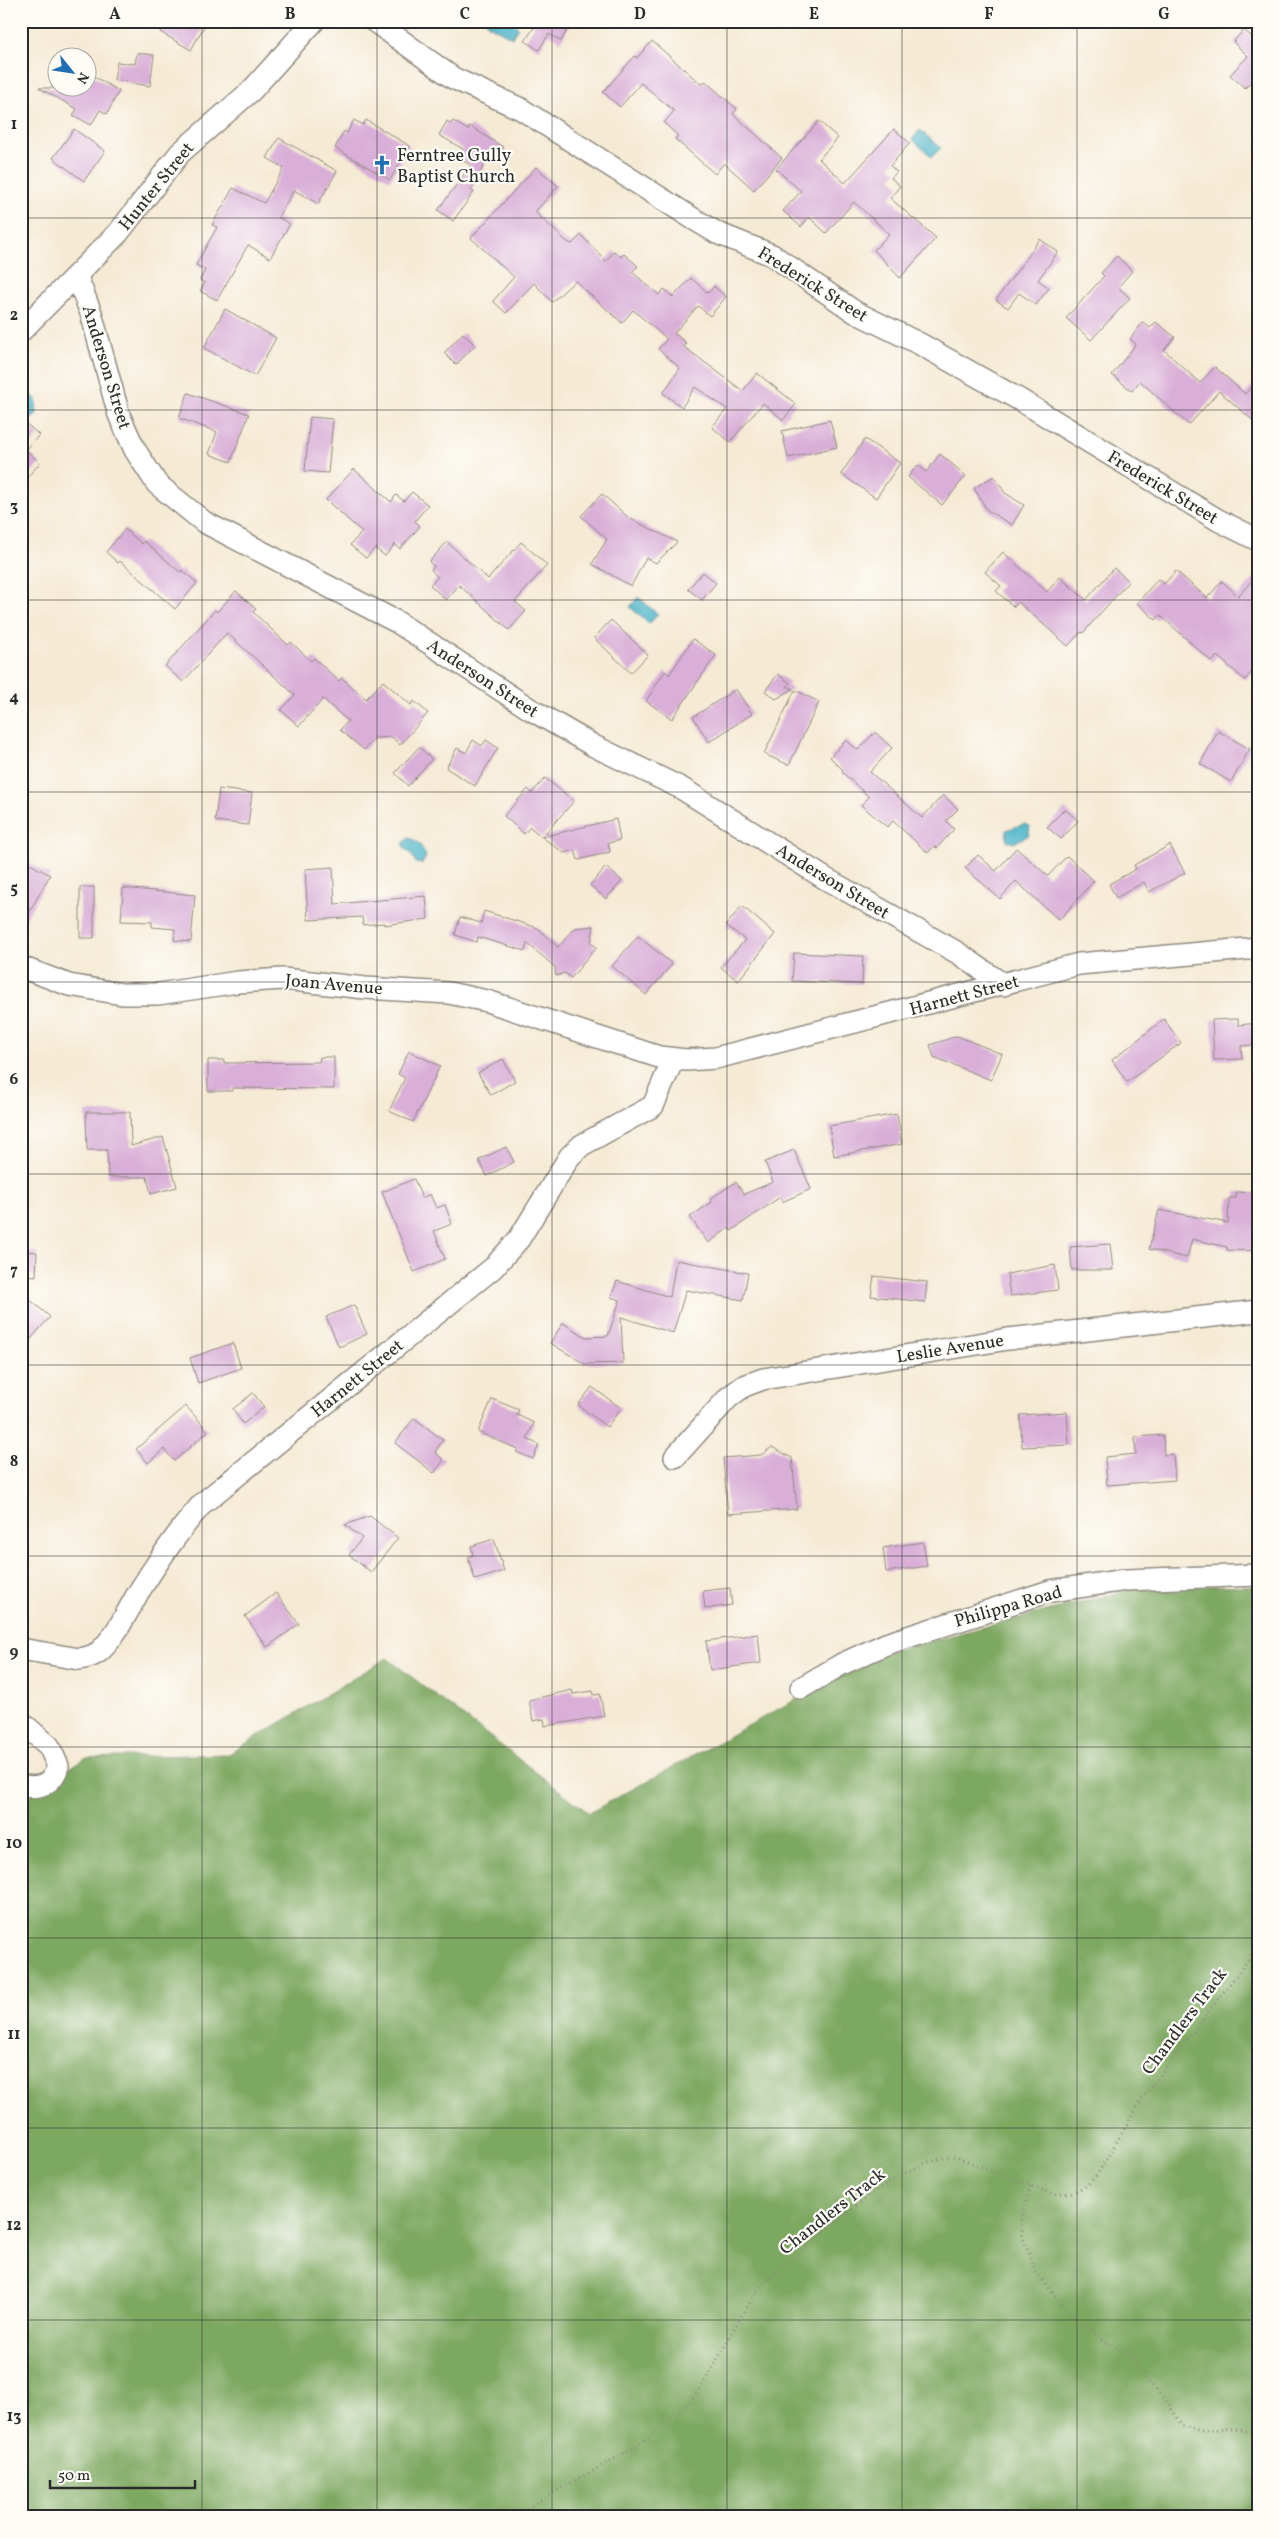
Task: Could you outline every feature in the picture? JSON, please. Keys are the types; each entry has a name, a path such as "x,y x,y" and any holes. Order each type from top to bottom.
{"street":[{"name":"Hunter Street","path":"21,331 77,277 127,222 180,153 252,90 314,21"},
{"name":"Frederick Street","path":"374,21 454,78 521,109 692,218 717,232 772,255 855,312 920,344 1011,395 1218,520 1258,540"},
{"name":"Anderson Street","path":"77,277 91,313 119,415 134,450 158,484 204,522 397,622 538,714 594,746 681,788 826,878 958,953 1004,985"},
{"name":"Harnett Street","path":"643,1052 673,1060 716,1058 1004,985 1063,968 1097,962 1258,948"},
{"name":"Joan Avenue","path":"21,967 69,985 122,994 158,994 238,982 283,978 365,988 449,993 487,1001 643,1052"},
{"name":"Harnett Street","path":"21,1649 69,1659 88,1658 95,1654 108,1642 158,1560 203,1502 478,1280 510,1252 570,1156 582,1145 653,1106 673,1060"},
{"name":"Leslie Avenue","path":"675,1457 729,1397 744,1386 763,1378 1008,1339 1258,1311"},
{"name":"Philippa Road","path":"801,1688 842,1664 886,1644 1050,1591 1126,1580 1258,1575"},
{"path":"21,1722 49,1746 58,1766 54,1776 48,1783 35,1787 21,1785"}],"path":[{"name":"Chandlers Track","path":"515,2517 544,2496 631,2449 673,2417 705,2380 744,2309 762,2286 876,2190 901,2175 942,2156 955,2157 967,2161 1053,2194 1064,2194 1086,2186 1097,2175 1142,2100 1258,1947"},
{"path":"1031,2186 1021,2219 1023,2238 1036,2272 1070,2312 1101,2339 1131,2356 1147,2380 1168,2403 1182,2426 1201,2431 1226,2428 1258,2433"}],"green space":[{"path":"1148,1585 1258,1586 1258,2517 21,2517 21,1801 85,1758 229,1754 387,1658 589,1813 879,1654"}],"water":[{"path":"487,21 511,21 518,27 512,38 487,24"},
{"path":"920,130 941,148 932,157 912,139"},
{"path":"24,389 36,399 37,414 32,419 21,409 21,392"},
{"path":"638,597 658,614 649,624 630,607"},
{"path":"1024,824 1030,826 1029,835 1014,843 1007,841 1006,830"},
{"path":"408,838 420,844 426,857 422,864 416,863 411,854 404,848 403,844"}],"building":[{"path":"167,21 207,21 191,50 160,32"},
{"path":"527,21 572,21 561,41 549,34 539,50 525,41 535,26"},
{"path":"1244,30 1258,42 1258,74 1245,88 1230,75 1248,56 1233,42"},
{"path":"652,41 702,85 705,81 737,109 733,114 782,158 754,190 724,163 715,174 675,139 678,136 664,123 674,111 641,83 620,107 603,92 635,56 637,58"},
{"path":"137,53 154,55 150,86 114,80 117,62 135,64"},
{"path":"98,79 119,91 107,114 100,110 91,125 73,115 77,109 57,98 98,98"},
{"path":"39,88 48,88 48,93"},
{"name":"Ferntree Gully Baptist Church","path":"354,120 363,125 366,120 410,146 390,180 335,148 344,131 347,133"},
{"path":"447,121 451,124 453,121 468,130 470,126 504,148 496,162 488,158 471,190 474,192 453,221 438,210 471,165 458,158 463,149 439,135"},
{"path":"819,121 838,138 819,159 845,183 894,129 910,143 890,166 897,172 891,178 900,186 890,198 936,238 900,278 874,250 889,234 854,202 826,233 809,217 801,227 783,211 801,191 776,169"},
{"path":"74,129 105,151 84,181 53,158"},
{"path":"279,138 337,171 318,204 294,190 278,217 290,224 270,258 248,245 217,300 200,291 205,283 200,280 205,270 196,265 217,227 212,225 233,188 264,203 284,168 267,158"},
{"path":"536,167 558,186 535,212 566,241 572,244 581,235 606,261 614,251 621,257 624,254 638,266 632,272 659,295 664,289 673,297 691,278 708,293 714,286 726,297 710,316 698,306 674,333 686,343 683,346 743,391 757,373 796,404 783,420 763,403 730,442 712,427 727,409 695,387 682,407 663,393 680,368 658,349 667,339 633,310 622,323 575,281 552,302 534,283 506,313 493,301 514,277 471,238"},
{"path":"1040,239 1058,252 1038,280 1049,288 1036,305 1019,293 1008,308 996,300"},
{"path":"1117,256 1132,271 1118,287 1130,298 1091,340 1066,318 1104,276 1101,273"},
{"path":"225,309 276,338 255,376 204,348"},
{"path":"1143,322 1150,328 1156,322 1175,337 1164,350 1200,383 1215,367 1245,394 1258,380 1258,425 1219,391 1189,425 1140,381 1132,391 1112,375 1136,344 1130,339"},
{"path":"463,333 475,345 456,365 444,353"},
{"path":"188,393 249,414 231,462 209,454 217,432 179,418"},
{"path":"310,417 333,419 328,473 305,471"},
{"path":"21,419 39,435 26,450 40,463 21,484"},
{"path":"830,420 837,447 788,458 782,431"},
{"path":"865,439 900,463 876,498 841,474"},
{"path":"940,454 966,476 942,505 908,477 918,465 926,472"},
{"path":"354,469 391,502 396,495 404,501 412,492 428,505 415,521 420,526 400,549 395,544 385,556 375,548 366,558 350,545 362,532 326,500"},
{"path":"994,476 1005,493 1024,505 1012,525 987,510 974,488"},
{"path":"602,494 629,518 677,542 656,563 646,558 631,586 592,564 607,539 581,516"},
{"path":"125,529 142,544 144,541 180,572 182,570 197,583 175,609 120,561 118,563 106,552"},
{"path":"447,542 488,579 521,542 547,565 515,602 526,611 509,630 459,585 446,600 430,585 438,577 431,570 434,566 429,562"},
{"path":"1003,552 1047,592 1060,577 1086,600 1114,568 1129,581 1083,633 1081,632 1068,646 1018,602 1014,607 996,591 1001,586 985,572"},
{"path":"1176,571 1207,598 1222,581 1238,596 1258,574 1258,665 1245,680 1217,656 1212,662 1160,615 1156,620 1137,603 1158,579 1164,584"},
{"path":"703,572 716,583 702,600 688,589"},
{"path":"236,591 256,609 253,612 288,645 291,642 311,661 314,658 339,681 342,678 366,699 383,681 411,705 414,701 428,713 400,745 392,737 375,738 364,750 340,730 348,721 323,699 299,726 281,710 295,695 227,633 183,682 165,666 215,610 217,612"},
{"path":"611,620 648,655 631,673 594,638"},
{"path":"693,639 716,655 672,719 646,701 665,671 669,675"},
{"path":"778,674 790,683 787,686 793,689 776,699 765,691"},
{"path":"736,689 752,714 709,742 693,717"},
{"path":"795,690 819,702 789,765 764,754"},
{"path":"1218,731 1250,749 1231,782 1200,764"},
{"path":"875,732 892,748 870,772 922,818 943,795 958,809 946,821 954,829 937,848 934,846 928,853 893,821 887,827 861,805 869,797 842,772 843,770 830,757 846,740 858,750"},
{"path":"473,740 482,746 486,740 498,748 475,786 446,768 457,748 466,753"},
{"path":"419,747 432,759 408,786 395,773"},
{"path":"545,778 574,801 542,837 530,827 524,834 504,816 528,789 532,793"},
{"path":"219,789 252,793 248,825 215,821"},
{"path":"1065,809 1078,821 1061,839 1047,827"},
{"path":"616,819 620,840 608,843 610,852 578,860 575,850 564,853 542,837"},
{"path":"1170,845 1185,873 1149,892 1144,882 1116,898 1109,884 1136,869 1134,865"},
{"path":"1016,848 1048,876 1067,856 1094,881 1059,920 1016,881 1000,899 965,868 978,855 996,871"},
{"path":"21,859 50,875 21,927"},
{"path":"333,867 335,904 426,896 428,919 384,925 384,923 363,925 362,917 308,920 305,869"},
{"path":"606,867 622,881 606,899 590,885"},
{"path":"80,887 94,887 94,938 80,938"},
{"path":"123,888 195,895 191,942 174,940 175,929 152,927 152,922 121,921"},
{"path":"742,906 775,934 738,981 721,967 745,940 726,925"},
{"path":"484,911 538,928 558,947 575,928 594,926 591,943 597,947 571,978 565,973 556,976 555,967 527,943 525,951 478,937 477,942 455,935 460,917 481,923"},
{"path":"638,936 672,964 646,995 612,966"},
{"path":"794,953 863,956 862,984 792,981"},
{"path":"1164,1019 1181,1043 1127,1082 1112,1060"},
{"path":"1238,1019 1238,1025 1258,1023 1258,1045 1241,1046 1242,1059 1214,1060 1212,1020"},
{"path":"957,1036 1002,1054 991,1080 934,1057 930,1045"},
{"path":"409,1051 440,1066 413,1122 389,1111 405,1078 398,1074"},
{"path":"320,1057 334,1057 334,1089 232,1088 232,1091 208,1091 208,1060 224,1060 224,1063 319,1062"},
{"path":"503,1059 515,1081 491,1095 478,1073"},
{"path":"86,1112 130,1112 131,1146 163,1137 177,1187 151,1194 147,1177 108,1177 107,1150 87,1150"},
{"path":"897,1114 902,1144 834,1156 829,1126"},
{"path":"506,1147 514,1162 487,1176 479,1160"},
{"path":"794,1150 811,1189 782,1202 780,1197 731,1231 729,1228 708,1243 690,1217 712,1202 710,1199 736,1182 744,1194 773,1182 765,1162"},
{"path":"414,1179 422,1198 430,1194 436,1208 445,1205 452,1224 434,1231 445,1259 414,1272 382,1192"},
{"path":"1236,1192 1258,1193 1258,1251 1227,1250 1227,1247 1192,1239 1187,1258 1149,1249 1159,1210 1228,1223 1229,1198 1236,1198"},
{"path":"1110,1244 1113,1270 1072,1270 1070,1247"},
{"path":"21,1251 37,1252 36,1276 21,1275"},
{"path":"676,1260 748,1273 743,1300 686,1290 673,1333 621,1317 623,1363 585,1364 550,1343 563,1323 586,1337 608,1336 620,1300 611,1297 617,1281 670,1297"},
{"path":"1055,1265 1058,1290 1010,1296 1007,1274"},
{"path":"874,1276 927,1282 925,1302 871,1296"},
{"path":"21,1292 50,1317 21,1350"},
{"path":"354,1305 367,1334 339,1347 326,1317"},
{"path":"233,1343 241,1368 198,1383 190,1358"},
{"path":"592,1387 621,1408 607,1427 578,1405"},
{"path":"253,1393 264,1407 243,1424 233,1409"},
{"path":"492,1399 519,1410 517,1415 534,1423 527,1439 539,1445 533,1459 516,1452 518,1449 478,1432"},
{"path":"186,1406 208,1431 174,1461 164,1449 148,1463 136,1449"},
{"path":"1067,1412 1069,1445 1022,1447 1020,1415"},
{"path":"414,1418 443,1440 435,1452 444,1460 434,1473 395,1443"},
{"path":"1163,1435 1164,1455 1173,1454 1175,1480 1107,1485 1105,1457 1136,1454 1135,1437"},
{"path":"772,1447 792,1458 797,1509 728,1514 723,1458 761,1455"},
{"path":"370,1516 398,1538 371,1572 349,1555 362,1538 345,1525"},
{"path":"494,1539 504,1571 475,1580 468,1557 473,1555 471,1546"},
{"path":"923,1542 927,1566 886,1572 883,1548"},
{"path":"730,1588 732,1605 705,1609 703,1591"},
{"path":"276,1593 299,1624 267,1647 245,1616"},
{"path":"758,1634 761,1663 710,1670 706,1641"},
{"path":"572,1690 573,1694 593,1691 594,1695 600,1694 604,1716 545,1726 544,1719 533,1721 529,1700"}],"place":[{"name":"Ferntree Gully Baptist Church","path":"382,165"}]}
